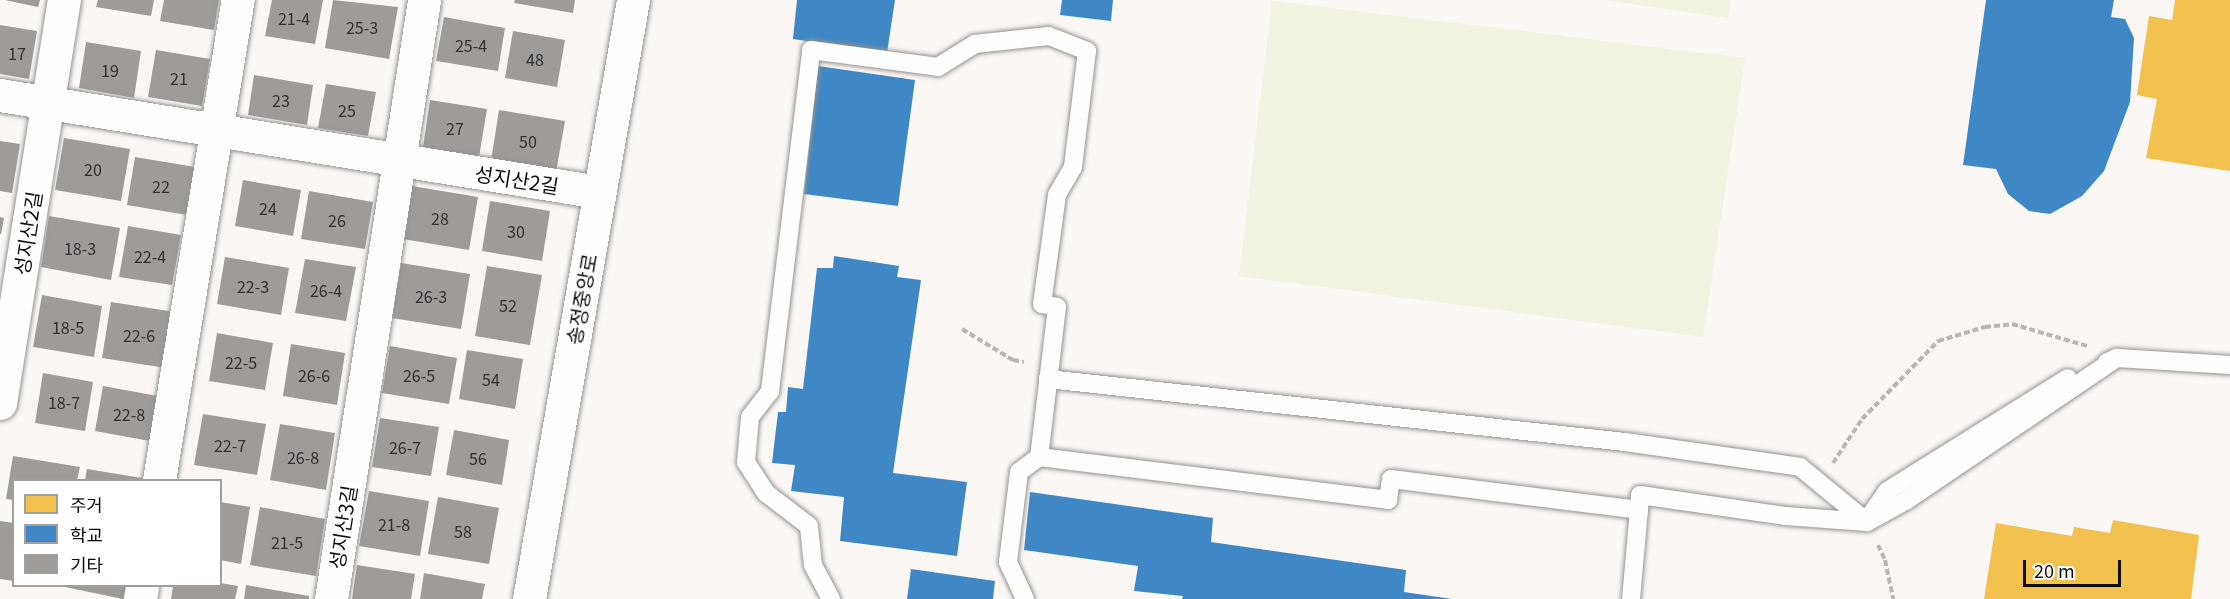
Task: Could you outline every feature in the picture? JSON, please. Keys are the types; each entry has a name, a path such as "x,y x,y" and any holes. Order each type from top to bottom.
{"street":[{"name":"성지산2길","path":"0,400 64,0"},
{"path":"159,479 238,0"},
{"path":"399,160 424,0"},
{"name":"송정중앙로","path":"529,599 633,0"},
{"name":"성지산2길","path":"0,95 599,192"},
{"name":"성지산3길","path":"331,599 399,160"}],"lane":[{"path":"831,599 813,565 809,526 766,493 746,462 750,417 770,391 811,50 938,67 975,44 1049,36 1087,51 1073,167 1058,195 1042,304 1057,307 1038,457"},
{"path":"1631,599 1640,495 1786,516 1867,522 1907,500 2118,358 2230,365"},
{"path":"1049,373 1625,442 1800,467 1867,522"},
{"path":"1024,599 1008,562 1018,472 1038,457 1388,500 1392,479 1639,510"}],"path":[{"path":"1817,481 1841,453 1862,419 1938,341 1984,327 2012,324 2088,346"},
{"path":"962,329 1012,360 1049,373"},
{"path":"1885,560 1893,599"}],"green space":[{"path":"1605,0 1731,0 1728,18"},
{"path":"1272,1 1745,58 1703,337 1239,276"}],"building: 주거":[{"path":"2175,0 2230,0 2230,171 2146,158 2157,99 2137,95 2149,16 2172,20"},
{"path":"2113,520 2199,535 2191,599 1984,599 1996,523 2072,536 2074,527 2110,533"}],"building: 학교":[{"path":"797,0 895,0 887,53 793,39"},
{"path":"1062,0 1113,0 1111,21 1060,15"},
{"path":"1986,0 2114,0 2111,17 2125,19 2134,38 2130,102 2104,171 2082,196 2050,214 2029,211 2008,194 1996,169 1963,165"},
{"path":"818,66 915,80 898,206 804,194"},
{"path":"834,256 899,266 897,277 921,280 893,473 967,482 957,556 840,541 844,497 791,491 795,465 772,463 778,412 786,412 788,387 803,389 817,268 833,268"},
{"path":"1030,492 1213,518 1211,542 1406,570 1404,592 1452,599 1182,599 1183,596 1134,591 1138,566 1024,550"},
{"path":"911,569 995,581 993,599 907,599"}],"building: 기타":[{"path":"5,0 40,0 38,7"},
{"path":"98,0 154,0 151,16 96,7"},
{"path":"164,0 219,0 214,30 160,21"},
{"path":"272,0 323,0 315,44 265,36"},
{"path":"333,0 398,7 389,59 325,48"},
{"path":"515,0 575,0 573,13 514,3"},
{"path":"444,17 505,28 498,71 436,61"},
{"path":"0,25 37,31 29,79 0,74"},
{"path":"513,31 565,40 557,87 505,78"},
{"path":"86,42 141,51 134,98 79,88"},
{"path":"156,50 210,59 202,106 148,97"},
{"path":"254,75 313,85 307,125 248,115"},
{"path":"326,84 376,92 368,136 318,128"},
{"path":"430,100 487,109 479,157 423,147"},
{"path":"499,110 565,121 556,172 491,161"},
{"path":"64,138 130,149 121,201 55,190"},
{"path":"0,141 20,144 12,193 0,191"},
{"path":"135,157 195,167 187,215 127,205"},
{"path":"243,180 301,190 293,236 235,226"},
{"path":"412,186 478,197 469,250 403,239"},
{"path":"309,191 373,202 365,249 301,239"},
{"path":"490,201 550,211 542,261 482,251"},
{"path":"49,216 120,228 111,280 41,267"},
{"path":"0,217 4,218 1,234 0,234"},
{"path":"128,226 181,235 172,285 119,277"},
{"path":"225,257 289,268 281,315 217,304"},
{"path":"305,259 356,267 346,321 295,313"},
{"path":"401,263 470,274 461,329 392,318"},
{"path":"487,266 542,275 530,345 475,336"},
{"path":"42,295 102,306 94,357 33,347"},
{"path":"111,302 175,312 166,368 102,358"},
{"path":"217,333 273,343 265,390 209,381"},
{"path":"291,344 345,353 337,405 283,396"},
{"path":"390,346 457,358 449,404 382,393"},
{"path":"467,350 523,359 515,409 459,399"},
{"path":"43,373 93,382 85,431 35,423"},
{"path":"103,386 163,397 155,442 95,431"},
{"path":"203,414 266,424 257,475 194,465"},
{"path":"380,418 439,427 431,476 372,467"},
{"path":"280,424 335,433 326,490 270,480"},
{"path":"454,430 509,440 502,485 446,475"},
{"path":"13,456 80,467 77,479 12,479 12,500 6,499"},
{"path":"87,469 142,478 142,479 85,479"},
{"path":"369,491 429,501 420,556 359,546"},
{"path":"438,497 499,508 489,564 428,554"},
{"path":"222,502 250,507 241,564 222,560"},
{"path":"260,507 325,519 316,576 250,565"},
{"path":"0,521 12,523 12,581 0,579"},
{"path":"357,565 415,574 411,599 352,599"},
{"path":"424,573 485,584 482,599 420,599"},
{"path":"222,583 238,586 235,599 171,599 173,587 222,587"},
{"path":"246,585 309,596 309,599 244,599"},
{"path":"65,587 126,587 123,599"}]}
